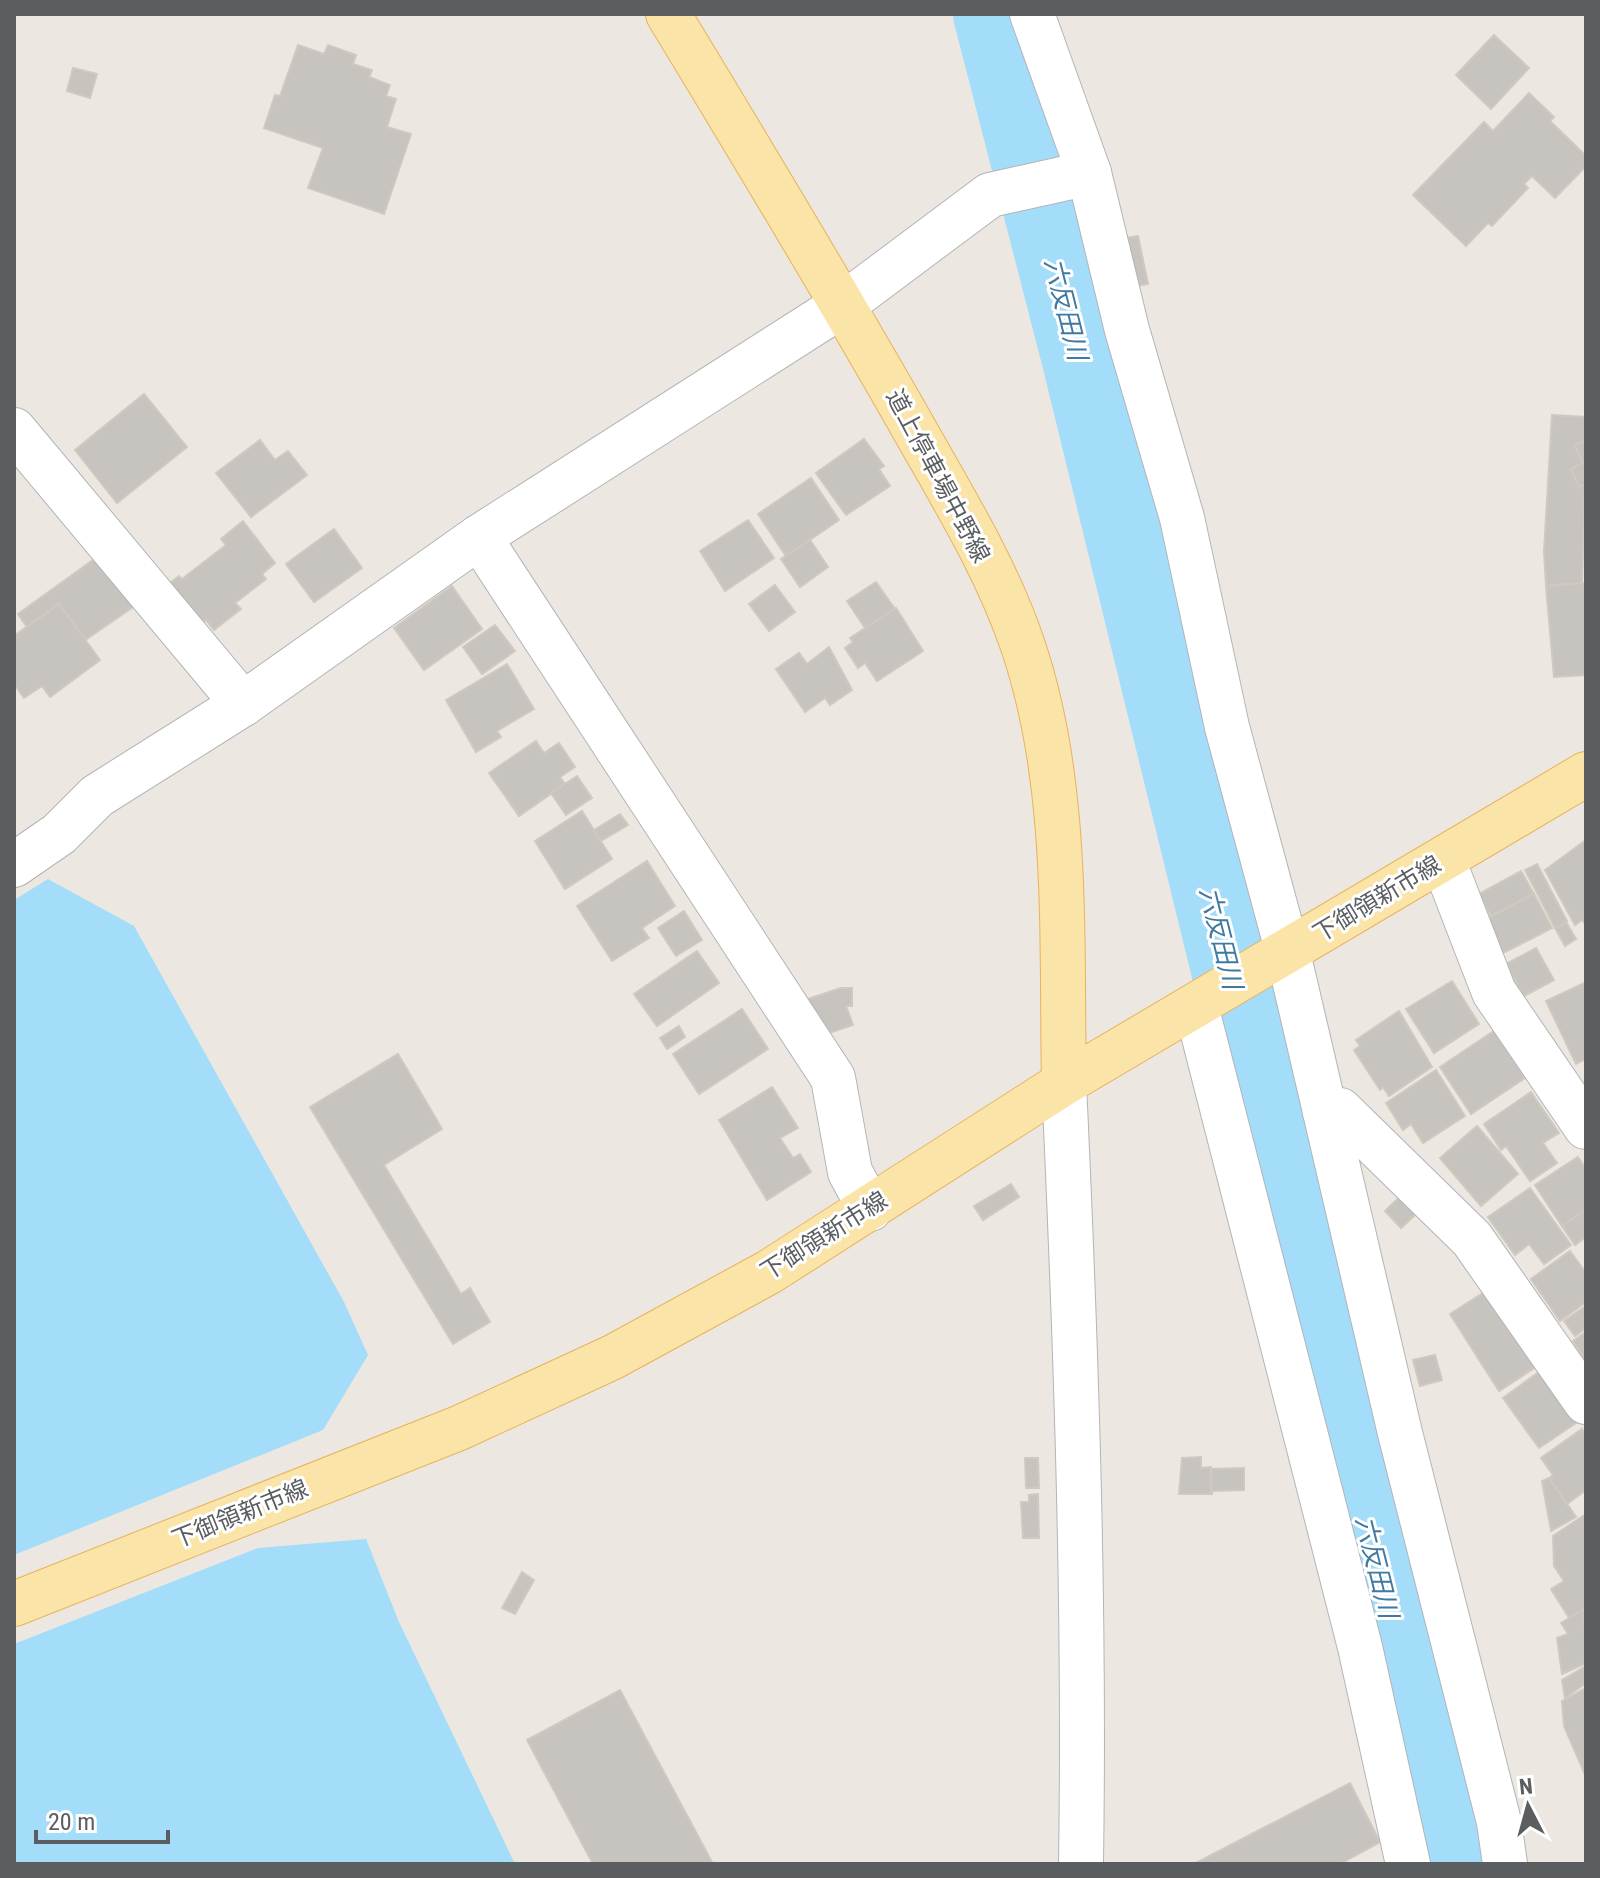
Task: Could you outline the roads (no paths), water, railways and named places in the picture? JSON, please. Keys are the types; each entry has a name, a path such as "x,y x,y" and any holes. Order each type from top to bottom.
{"main road":[{"name":"道上停車場中野線","path":"668,14 844,304 966,518 1023,645 1047,742 1060,858 1064,1083"},
{"name":"下御領新市線","path":"14,1604 459,1428 613,1357 769,1272 1064,1083 1586,774"}],"street":[{"path":"1032,14 1089,173 1127,330 1182,518 1279,958 1325,1112 1400,1433 1499,1822 1505,1864"},
{"path":"14,865 59,834 97,796 243,704 479,537 844,304 990,195 1089,173"},
{"path":"14,430 243,704"},
{"path":"479,537 833,1078 850,1172 870,1209"},
{"path":"1443,860 1494,992 1586,1127"},
{"path":"1201,1003 1360,1647 1408,1864"},
{"path":"1064,1083 1078,1404 1084,1683 1081,1864"},
{"path":"1325,1112 1340,1110 1472,1239 1586,1402"}],"water":[{"path":"48,879 134,926 344,1302 368,1355 323,1430 14,1555 14,900"},
{"path":"366,1539 399,1622 515,1864 14,1864 14,1644 258,1548"}],"waterway":[{"name":"六反田川","path":"993,14 1081,356 1425,1762 1442,1864"}]}
